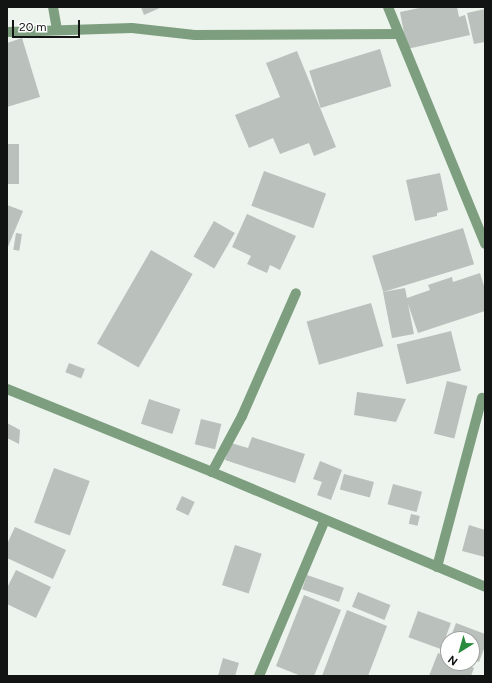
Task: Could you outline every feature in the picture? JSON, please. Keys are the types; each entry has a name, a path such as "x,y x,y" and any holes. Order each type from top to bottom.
{"street":[{"path":"53,7 57,30"},
{"path":"388,7 485,244"},
{"path":"7,32 132,28 195,35 399,34"},
{"path":"212,472 242,416 296,293"},
{"path":"7,389 212,472 485,588"},
{"path":"437,567 482,398"},
{"path":"259,676 325,520"}],"building":[{"path":"141,7 162,7 144,15"},
{"path":"424,7 457,7 459,17 465,15 470,35 407,49 400,12"},
{"path":"485,9 485,42 474,44 467,13"},
{"path":"22,38 40,97 7,107 7,43"},
{"path":"380,49 391,86 321,108 309,71"},
{"path":"297,51 336,147 314,156 309,143 280,154 273,138 249,148 235,115 280,97 266,63"},
{"path":"7,144 19,144 19,184 7,184"},
{"path":"264,171 326,194 313,228 251,206"},
{"path":"440,173 448,210 437,213 437,216 415,221 406,180"},
{"path":"7,205 23,211 7,249"},
{"path":"247,214 296,236 280,270 270,265 267,273 247,264 251,256 232,247"},
{"path":"214,221 235,233 214,269 194,257"},
{"path":"463,228 474,264 383,292 372,256"},
{"path":"16,233 22,234 19,251 13,250"},
{"path":"151,250 193,274 139,368 97,344"},
{"path":"480,273 485,289 485,311 418,333 408,304 414,334 392,338 383,292 405,288 407,298 430,290 428,285 452,277 453,282"},
{"path":"371,303 383,346 319,365 307,321"},
{"path":"451,331 461,371 407,384 397,345"},
{"path":"69,363 85,369 81,378 65,372"},
{"path":"447,381 467,386 454,438 434,433"},
{"path":"357,392 406,399 396,422 354,415"},
{"path":"149,399 180,409 172,434 141,424"},
{"path":"201,419 221,424 215,449 195,444"},
{"path":"7,423 20,430 19,444 7,438"},
{"path":"252,437 305,454 295,483 225,460 231,443 248,448"},
{"path":"320,461 342,470 331,500 317,495 322,482 313,479"},
{"path":"54,468 90,481 70,535 34,523"},
{"path":"344,474 374,482 370,497 340,489"},
{"path":"393,484 422,492 417,512 388,504"},
{"path":"182,496 195,502 188,516 176,510"},
{"path":"411,514 420,516 418,526 409,524"},
{"path":"469,525 485,530 485,557 462,551"},
{"path":"15,527 66,550 53,579 7,558 7,544"},
{"path":"235,545 262,554 249,594 222,585"},
{"path":"16,570 51,587 36,618 7,604 7,588"},
{"path":"307,575 344,588 339,602 302,589"},
{"path":"358,592 390,605 384,620 352,607"},
{"path":"304,595 341,610 314,676 301,676 276,666"},
{"path":"347,610 387,626 368,676 322,676"},
{"path":"418,611 451,623 448,631 440,631 440,649 408,637"},
{"path":"456,623 477,631 453,631"},
{"path":"480,632 485,634 485,646 480,659"},
{"path":"438,653 440,654 440,671 473,671 471,676 429,676"},
{"path":"223,658 239,663 235,676 218,676"}]}
